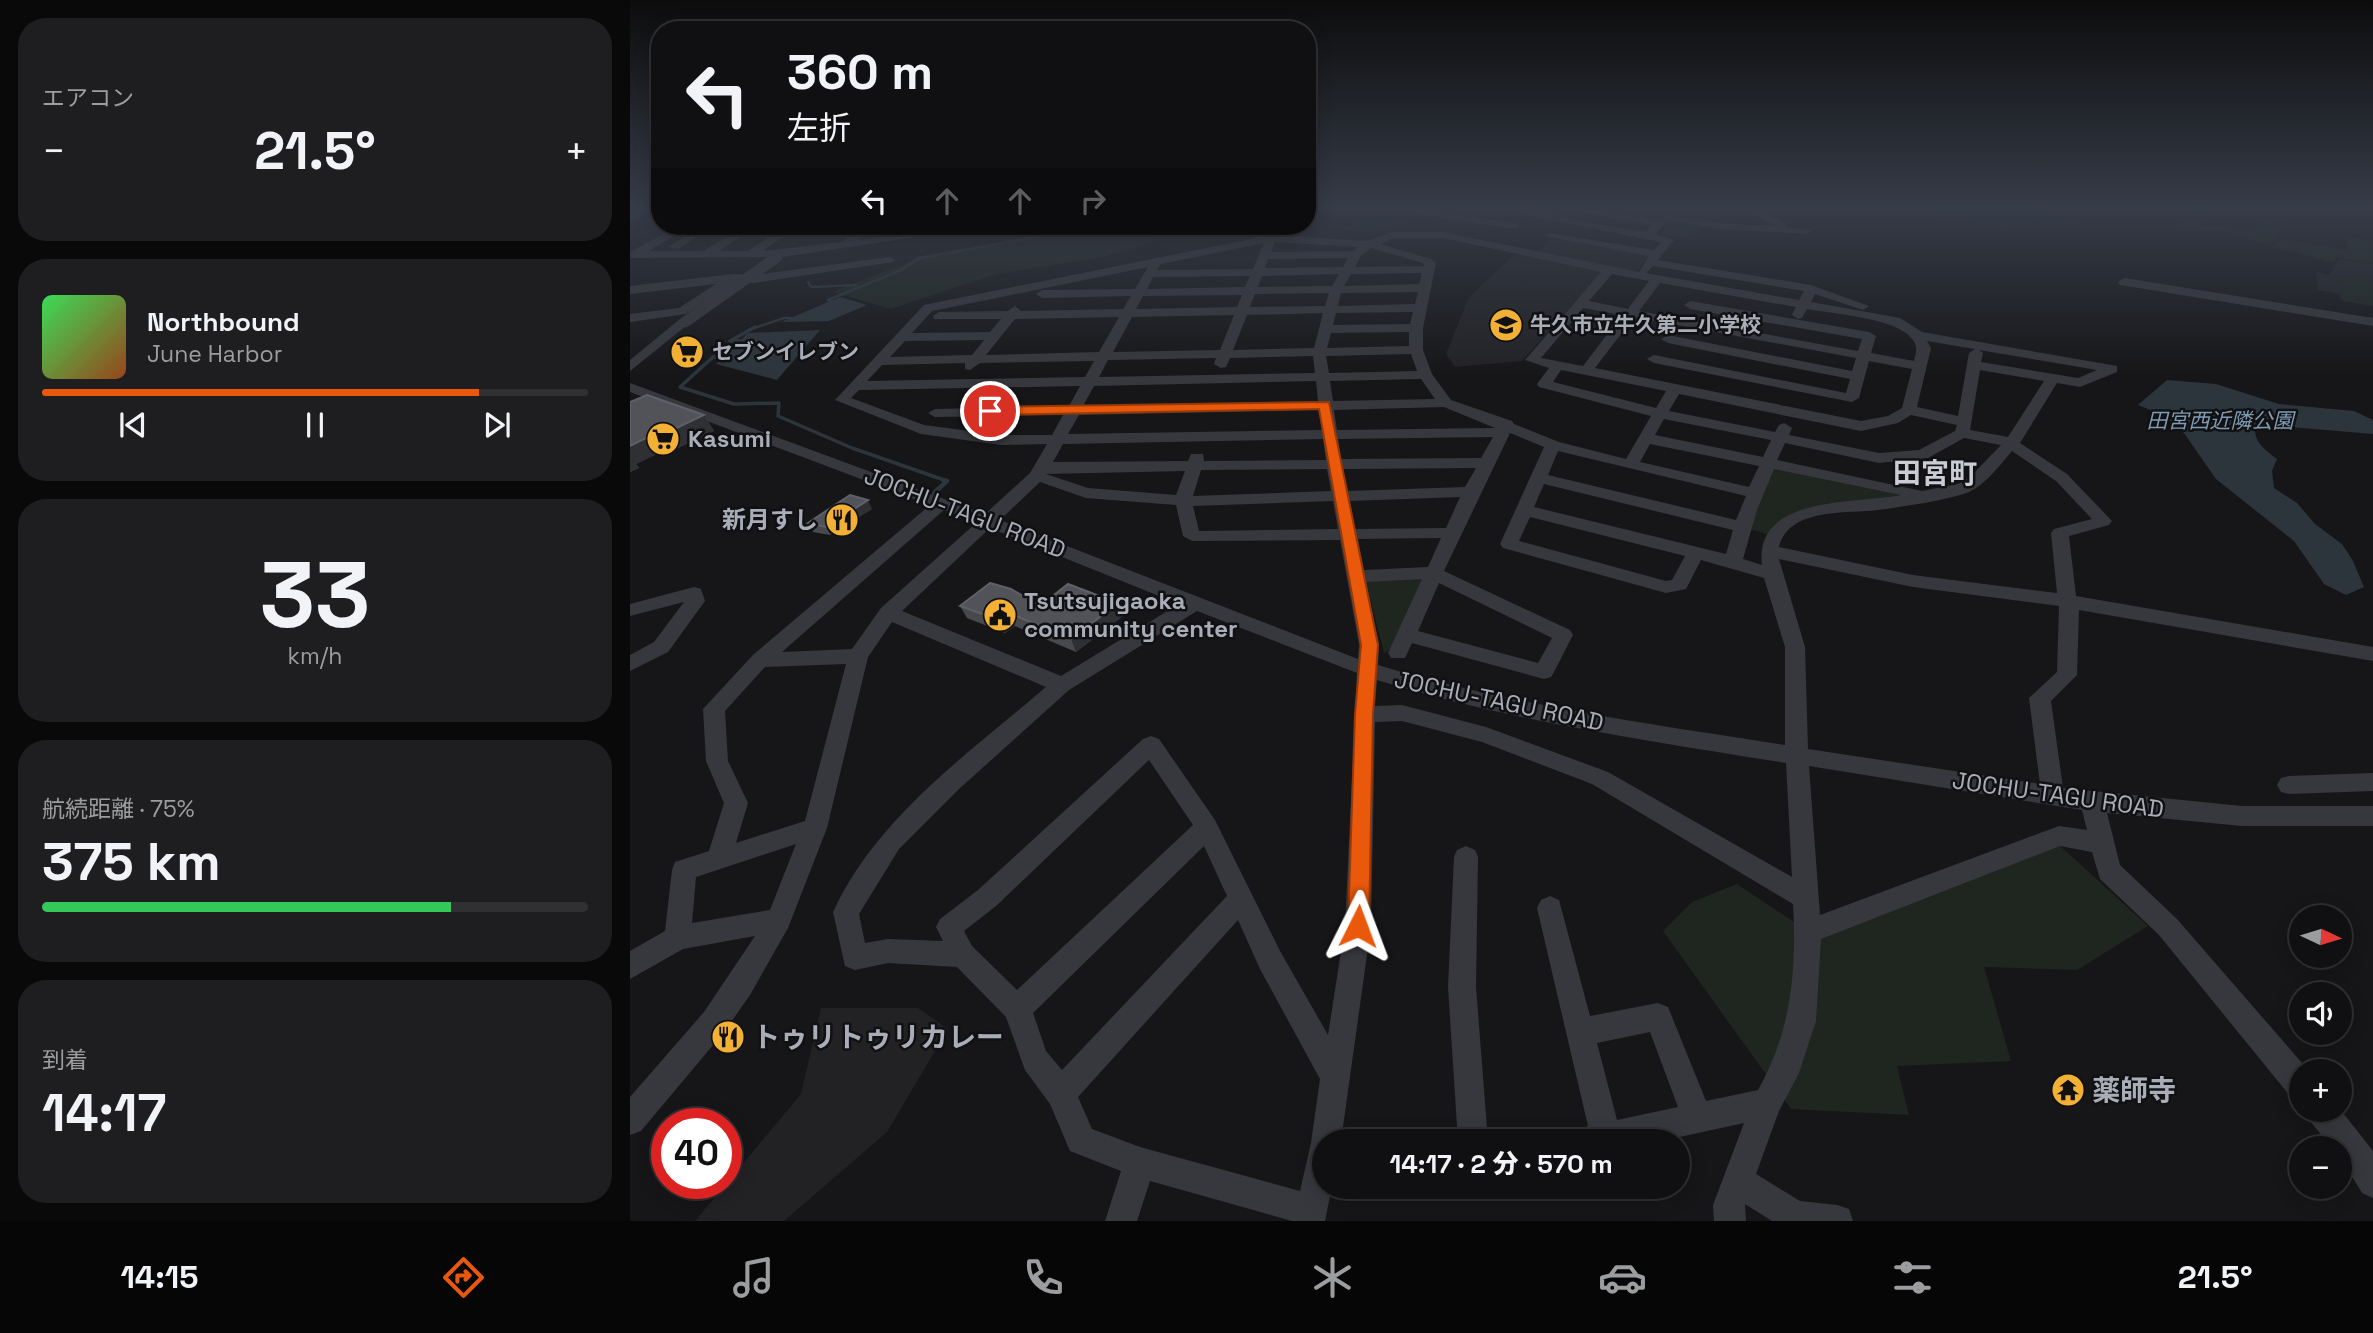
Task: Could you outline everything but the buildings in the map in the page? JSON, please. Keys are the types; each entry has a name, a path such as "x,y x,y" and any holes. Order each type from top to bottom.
{"street":[{"path":"635,263 633,265 687,266 692,263"},
{"path":"630,367 685,322 770,263"},
{"path":"630,290 733,278 754,279 868,263"},
{"path":"1147,263 1029,290 928,308 842,400 921,429 1001,440 1505,428"},
{"path":"630,1120 714,1022 740,986 779,920 815,828 858,656 888,612 1039,472 1155,263"},
{"path":"1213,273 1217,263"},
{"path":"1260,263 1205,406 1194,466 1183,501 1192,536 1452,533"},
{"path":"1328,1129 1358,926 1364,714 1370,645 1343,497 1334,463 1319,353 1336,289 1350,263"},
{"path":"1427,263 1429,269 1416,328 1416,351 1425,375 1447,403"},
{"path":"1575,263 1895,320 1918,335 2112,369 2080,383 1975,365"},
{"path":"1639,276 1650,263"},
{"path":"1679,263 1811,289 1879,313 1885,319"},
{"path":"1149,274 1429,269"},
{"path":"1609,270 1532,360 1861,426 1893,420 1909,410 1924,348 1918,335"},
{"path":"630,318 682,311 733,278"},
{"path":"1586,371 1657,279"},
{"path":"2124,282 2373,322"},
{"path":"1639,382 1701,287"},
{"path":"1029,290 1138,293 1424,288"},
{"path":"1793,323 1811,289"},
{"path":"921,429 1029,290"},
{"path":"630,305 704,296"},
{"path":"1582,304 1919,366"},
{"path":"1654,359 1852,398 1869,336 1690,305"},
{"path":"917,317 1420,308"},
{"path":"1325,329 1416,328"},
{"path":"898,338 993,336"},
{"path":"1668,339 1859,377"},
{"path":"1558,366 1544,384 1659,413 1879,458 1922,455 1964,428 1977,345"},
{"path":"877,360 1416,351"},
{"path":"854,386 1425,375"},
{"path":"1730,1221 1729,1205 1768,1103 1784,1073 1802,1021 1808,932 1797,755 1796,647 1771,563 1773,536 1795,518 1824,508 1877,505 1963,488 1978,478 2016,438 2052,379"},
{"name":"JOCHU-TAGU ROAD","path":"630,387 985,520 1367,671 1447,695 1512,709 2053,797 2242,816 2373,816"},
{"path":"1733,562 1741,526 1765,463 1792,411 1800,388"},
{"path":"1630,465 1674,389"},
{"path":"935,412 1447,403 1553,445 1754,493"},
{"path":"1909,410 2009,443 2050,469 2092,507 2103,522 2060,533 2066,601 2070,612 2067,675 2040,698 2053,797"},
{"path":"1357,576 1434,572 1563,635 1544,672 1402,644 1434,572 1471,492 1505,428"},
{"path":"1646,438 1922,494"},
{"path":"1553,445 1509,544 1666,587 1679,585 1695,553"},
{"path":"1039,472 1334,463 1486,463"},
{"path":"1039,472 1086,493 1183,501 1471,492"},
{"path":"1538,478 1741,526"},
{"path":"720,857 736,803 717,761 714,709 760,660 941,504"},
{"path":"1524,510 1733,562 1771,563 2066,601 2373,654"},
{"path":"630,610 694,593 695,601 660,647 630,664"},
{"path":"962,955 888,951 855,957 846,912 890,842 951,782 1062,685 1196,603"},
{"path":"888,612 1062,685"},
{"path":"760,660 858,656"},
{"path":"1364,714 1402,713 1486,735 1600,778 1806,898"},
{"path":"1310,1216 1140,1163 1081,1140 1061,1093 1035,1060 1017,1009 962,955 949,926 987,898 1151,745 1207,827 1270,960 1336,1078"},
{"path":"2289,785 2373,782"},
{"path":"2092,802 2109,871 2168,927 2289,1071"},
{"path":"1017,1009 1207,827"},
{"path":"678,938 684,870 815,828"},
{"path":"1808,932 2059,836 2101,843"},
{"path":"1466,857 1462,987 1472,1129"},
{"path":"1061,1093 1241,898"},
{"path":"1550,908 1580,1032 1595,1129"},
{"path":"630,966 678,938 779,920"},
{"path":"1580,1032 1658,1017 1697,1117"},
{"path":"1645,1129 1768,1103"},
{"path":"2331,1122 2358,1156 2373,1182"},
{"path":"1121,1221 1140,1163"},
{"path":"1739,1182 1797,1219 1837,1221"}],"shaded area":[{"path":"906,263 1064,263 996,274 891,309 832,292"},
{"name":"牛久市立牛久第二小学校","path":"1505,263 1644,263 1637,272 1606,267 1522,361 1455,367 1446,354 1469,297"},
{"path":"2337,263 2373,264 2373,306 2342,301 2339,294 2318,290 2316,272 2329,275"},
{"path":"2334,274 2373,281 2373,305 2344,301"},
{"path":"1765,463 1922,494 1824,508 1773,536 1740,526"},
{"path":"1427,576 1395,646 1384,653 1365,579"},
{"path":"2057,843 2148,926 2077,970 1984,967 2011,1061 1897,1066 1909,1115 1791,1109 1663,931 1692,902 1737,884 1809,932"},
{"path":"821,1008 918,1008 948,1029 887,1132 784,1221 695,1221 713,1199 742,1199 742,1165 801,1094"}],"water":[{"path":"840,297 867,305 829,321 781,322"},
{"path":"820,330 777,380 716,364 748,333"},
{"name":"田宮西近隣公園","path":"2167,380 2216,384 2279,404 2354,411 2373,420 2373,434 2290,427 2257,419 2255,426 2256,438 2277,459 2272,471 2274,488 2297,503 2315,524 2342,544 2364,587 2346,595 2324,584 2294,541 2216,479 2184,433 2163,415 2138,405"}],"waterway":[{"path":"834,302 828,300 901,270 912,263"},
{"path":"808,282 811,287 856,285"},
{"path":"752,329 784,318 799,318"},
{"path":"743,341 730,341 752,329"},
{"path":"729,357 713,357 680,387 734,404 779,403 778,416 852,448 947,481"},
{"path":"943,480 947,481"},
{"path":"934,493 947,481"}],"place":[{"name":"牛久市立牛久第二小学校","path":"1506,325"},
{"name":"セブンイレブン","path":"687,352"},
{"name":"Kasumi","path":"663,439"},
{"name":"新月すし","path":"842,520"},
{"name":"Tsutsujigaoka community center","path":"1000,615"},
{"name":"トゥリトゥリカレー","path":"728,1037"},
{"name":"薬師寺","path":"2068,1090"}],"district":[{"name":"田宮町","path":"1935,473"}],"route":[{"path":"990,411 1325,405 1370,645 1364,714 1363,828 1358,926"}]}
